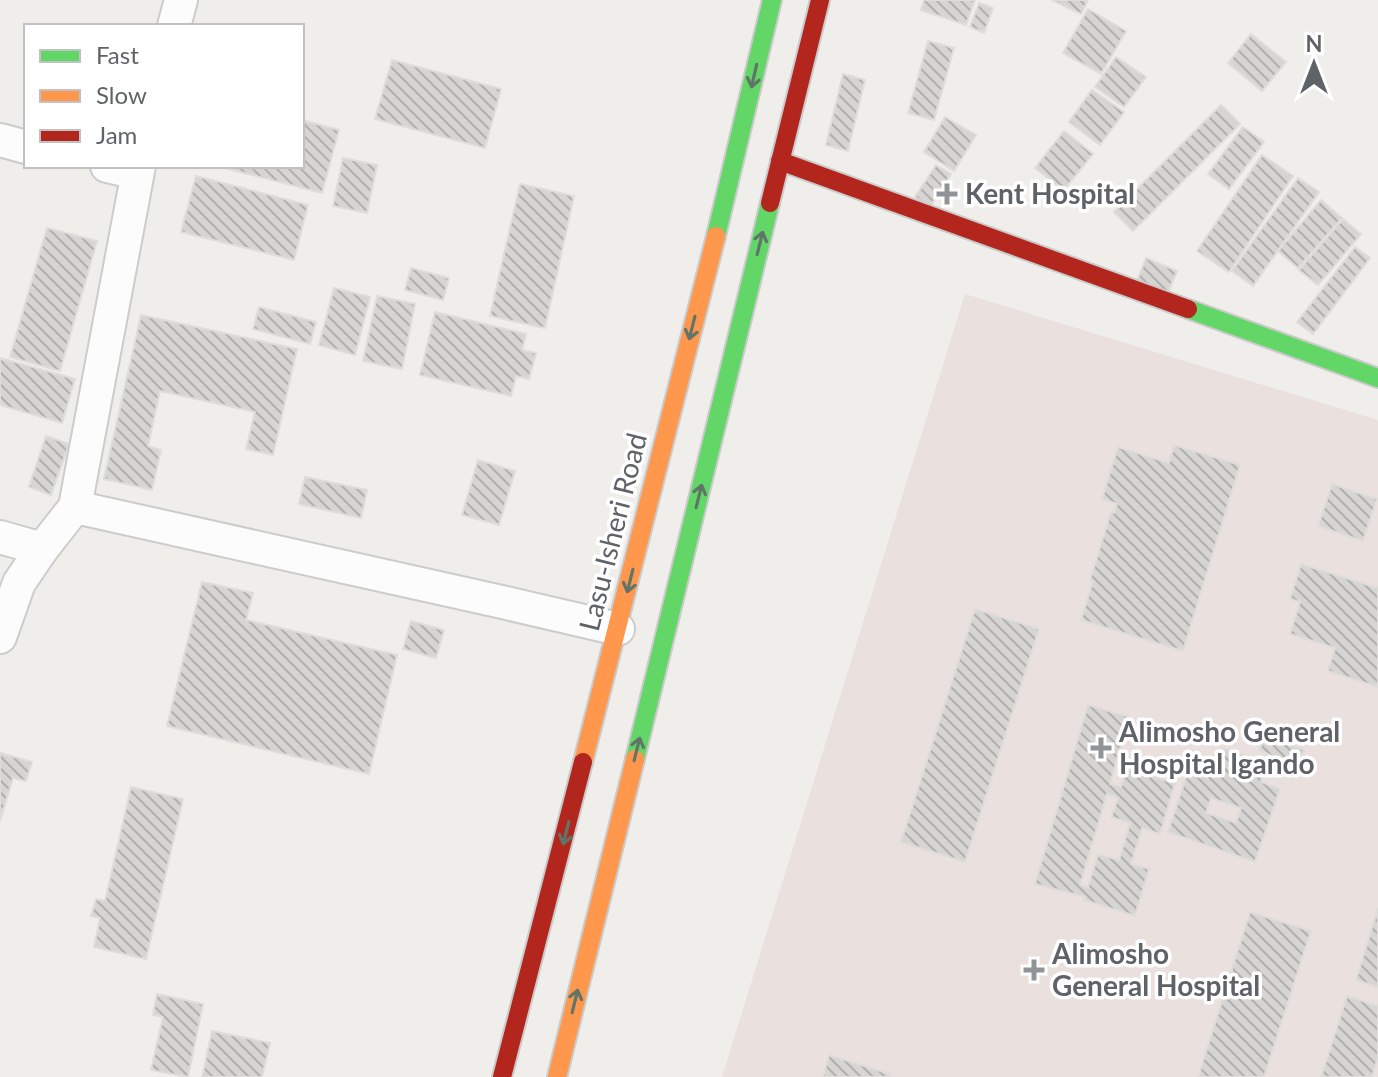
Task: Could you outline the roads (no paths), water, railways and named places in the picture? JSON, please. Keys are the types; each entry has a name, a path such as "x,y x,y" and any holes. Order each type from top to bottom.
{"main road":[{"name":"Lasu-Isheri Road","path":"502,1077 618,629 772,0"},
{"path":"557,1077 820,0"},
{"path":"780,161 1378,378"}],"street":[{"path":"175,24 181,0"},
{"path":"0,140 24,146"},
{"path":"0,637 19,583 75,507 127,168"},
{"path":"75,507 618,629"},
{"path":"0,537 42,549"}],"place":[{"name":"Kent Hospital","path":"947,194"},
{"name":"Alimosho General Hospital Igando","path":"1101,748"},
{"name":"Alimosho General Hospital","path":"1034,970"}]}
